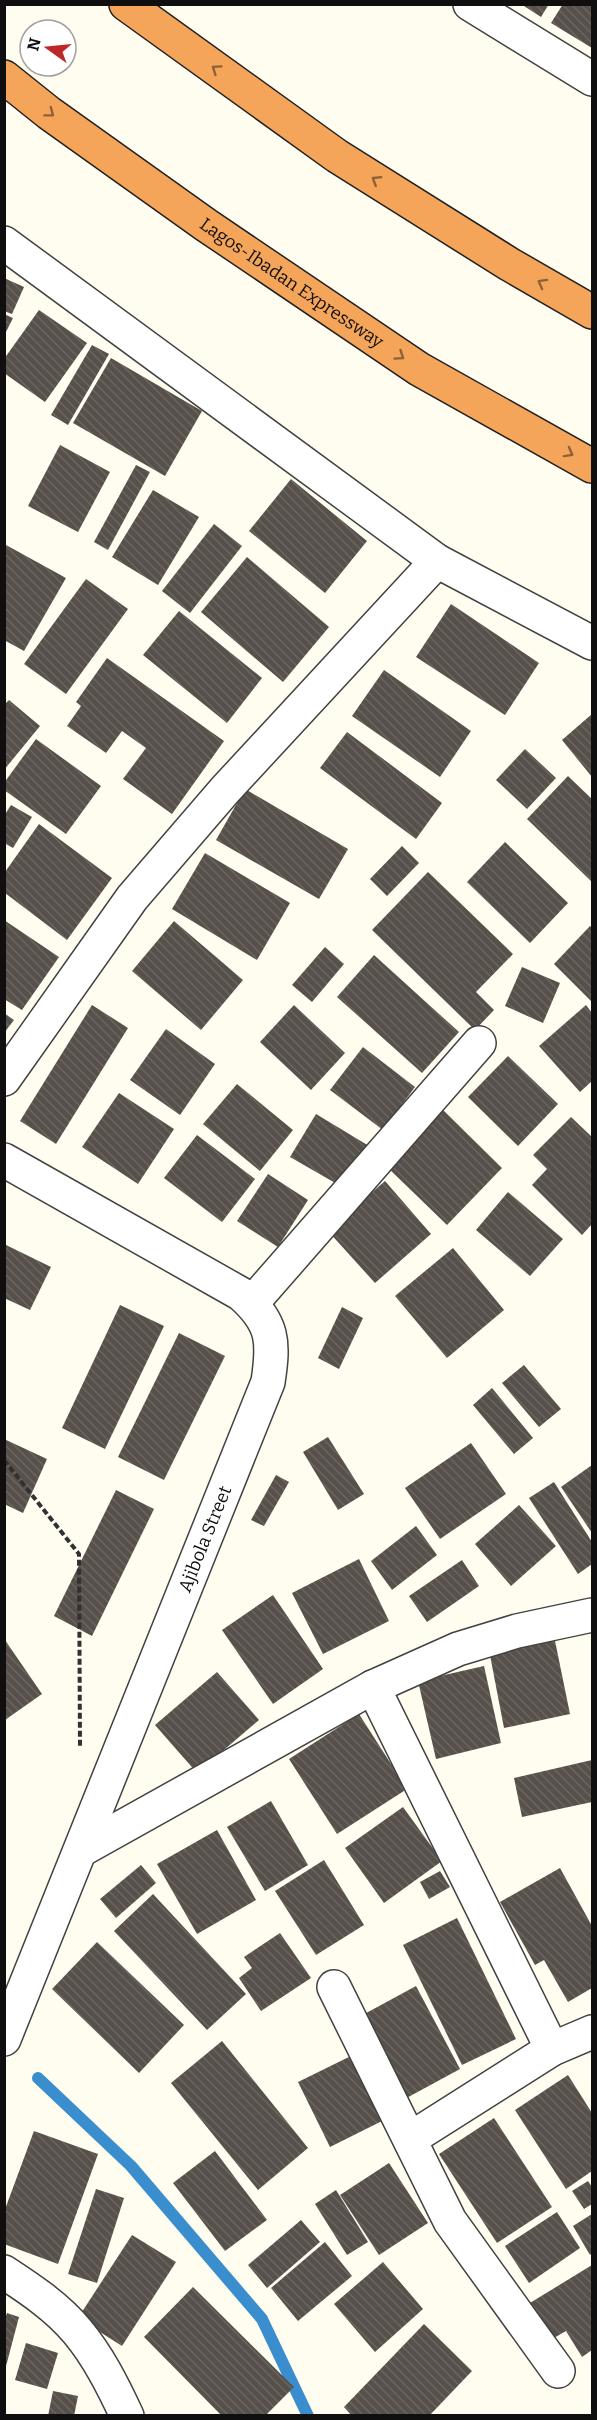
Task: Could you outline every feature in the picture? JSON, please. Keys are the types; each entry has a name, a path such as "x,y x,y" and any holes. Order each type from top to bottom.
{"highway":[{"path":"126,4 337,156 509,264 592,312"},
{"name":"Lagos-Ibadan Expressway","path":"4,77 49,113 206,225 419,369 592,466"}],"street":[{"path":"470,4 592,79"},
{"path":"4,243 437,561 592,643"},
{"path":"4,1079 132,898 225,790 437,561"},
{"path":"252,1303 479,1043"},
{"name":"Ajibola Street","path":"4,1160 241,1293 252,1303 267,1325 273,1347 268,1382 4,2039"},
{"path":"81,1850 373,1687 458,1649 517,1631 592,1615"},
{"path":"373,1687 552,2049"},
{"path":"334,1987 450,2221 558,2371"},
{"path":"410,2139 552,2049 592,2032"},
{"path":"4,2272 35,2293 76,2330 108,2377 127,2415"}],"path":[{"path":"4,1460 79,1554 80,1755"}],"building":[{"path":"525,4 549,4 541,17 524,6"},
{"path":"563,4 592,4 592,48 551,23"},
{"path":"4,278 24,287 12,314 4,311"},
{"path":"39,310 87,343 45,402 4,373 4,359"},
{"path":"4,314 13,318 4,336"},
{"path":"92,345 109,354 68,425 51,415"},
{"path":"111,358 202,411 165,476 73,423"},
{"path":"60,445 110,472 78,532 28,506"},
{"path":"136,465 150,472 108,550 94,542"},
{"path":"291,479 367,541 325,593 249,531"},
{"path":"153,490 199,517 158,585 112,557"},
{"path":"214,524 242,546 190,613 162,591"},
{"path":"6,545 66,578 24,651 4,640 4,548"},
{"path":"247,557 329,627 283,682 201,612"},
{"path":"86,579 128,609 66,694 24,664"},
{"path":"451,604 539,663 505,715 416,657"},
{"path":"179,611 262,678 227,723 143,655"},
{"path":"107,658 224,741 172,814 123,779 146,748 122,731 106,753 67,726 81,706 76,702"},
{"path":"384,670 471,731 440,777 352,716"},
{"path":"9,700 40,726 4,770 4,705"},
{"path":"592,714 592,777 562,740"},
{"path":"347,732 442,803 416,839 320,768"},
{"path":"36,739 101,786 66,834 4,790 4,783"},
{"path":"525,749 556,778 527,809 496,780"},
{"path":"568,776 592,799 592,882 527,819"},
{"path":"245,789 348,849 319,899 216,840"},
{"path":"11,805 32,817 13,848 4,843 4,816"},
{"path":"39,824 112,878 67,940 5,893 5,872"},
{"path":"505,842 568,903 530,943 467,882"},
{"path":"402,846 419,863 387,896 370,879"},
{"path":"205,853 290,903 257,960 172,909"},
{"path":"428,872 513,954 476,992 494,1010 475,1030 372,930"},
{"path":"4,920 59,957 22,1010 4,999"},
{"path":"174,921 243,980 201,1030 132,971"},
{"path":"590,926 592,928 592,1002 554,964"},
{"path":"325,947 344,964 312,1002 292,985"},
{"path":"374,955 459,1032 422,1073 337,997"},
{"path":"522,967 560,983 543,1023 505,1006"},
{"path":"92,1005 128,1028 56,1144 20,1121"},
{"path":"294,1005 345,1053 311,1090 260,1042"},
{"path":"586,1005 592,1013 592,1081 580,1092 539,1046"},
{"path":"4,1013 14,1020 4,1033"},
{"path":"166,1029 215,1064 180,1115 130,1080"},
{"path":"363,1047 415,1087 383,1130 330,1090"},
{"path":"508,1056 558,1104 518,1146 468,1097"},
{"path":"237,1084 293,1130 260,1171 203,1124"},
{"path":"119,1093 174,1129 138,1184 82,1147"},
{"path":"439,1106 502,1168 447,1225 384,1164"},
{"path":"316,1114 369,1146 344,1188 290,1157"},
{"path":"571,1117 592,1137 592,1224 582,1235 532,1185 547,1169 533,1155"},
{"path":"197,1135 255,1179 222,1222 164,1178"},
{"path":"268,1174 308,1200 278,1247 237,1221"},
{"path":"385,1181 431,1234 375,1283 328,1231"},
{"path":"508,1192 563,1239 530,1276 476,1230"},
{"path":"4,1244 51,1267 30,1310 4,1298"},
{"path":"453,1248 504,1310 447,1358 395,1296"},
{"path":"120,1305 164,1326 105,1449 62,1428"},
{"path":"342,1307 363,1318 339,1369 318,1358"},
{"path":"179,1333 225,1356 164,1480 118,1457"},
{"path":"524,1365 561,1409 539,1427 502,1383"},
{"path":"492,1388 533,1438 514,1454 473,1405"},
{"path":"328,1437 364,1494 338,1510 303,1452"},
{"path":"4,1439 47,1459 23,1513 4,1504"},
{"path":"471,1443 506,1494 440,1539 405,1488"},
{"path":"592,1465 592,1533 561,1487"},
{"path":"276,1475 289,1482 264,1526 251,1520"},
{"path":"554,1482 592,1542 592,1564 578,1574 529,1498"},
{"path":"116,1490 154,1509 92,1636 54,1616"},
{"path":"519,1505 556,1546 511,1586 475,1544"},
{"path":"416,1526 437,1555 392,1590 371,1561"},
{"path":"359,1559 389,1621 323,1654 292,1593"},
{"path":"462,1560 479,1586 427,1622 409,1596"},
{"path":"273,1595 323,1669 273,1704 222,1630"},
{"path":"554,1636 570,1714 504,1728 489,1650"},
{"path":"5,1640 42,1694 5,1720"},
{"path":"484,1666 501,1743 436,1759 418,1681"},
{"path":"217,1672 259,1720 197,1773 155,1725"},
{"path":"359,1714 407,1789 337,1834 289,1759"},
{"path":"592,1760 592,1802 522,1817 514,1778"},
{"path":"271,1801 308,1865 265,1891 227,1827"},
{"path":"403,1807 442,1861 384,1903 345,1848"},
{"path":"217,1830 256,1900 197,1934 157,1864"},
{"path":"324,1860 364,1925 316,1955 275,1891"},
{"path":"141,1865 156,1883 116,1918 100,1899"},
{"path":"560,1868 592,1926 592,1988 568,2002 544,1960 535,1965 500,1902"},
{"path":"440,1871 450,1887 429,1899 420,1882"},
{"path":"153,1894 246,1994 207,2030 114,1931"},
{"path":"457,1918 516,2039 462,2065 403,1945"},
{"path":"280,1933 311,1978 261,2011 239,1978 252,1968 244,1957"},
{"path":"97,1942 184,2025 139,2073 52,1989"},
{"path":"416,1986 460,2069 401,2101 357,2018"},
{"path":"222,2041 308,2148 258,2190 171,2083"},
{"path":"357,2053 388,2118 330,2147 298,2082"},
{"path":"568,2075 592,2113 592,2171 566,2189 515,2110"},
{"path":"494,2118 552,2207 497,2243 439,2154"},
{"path":"34,2131 98,2154 58,2264 4,2244 4,2212"},
{"path":"215,2151 267,2220 225,2251 173,2183"},
{"path":"389,2163 428,2223 379,2255 340,2195"},
{"path":"588,2181 592,2187 592,2204 584,2209 572,2191"},
{"path":"96,2189 124,2198 97,2283 68,2274"},
{"path":"336,2190 368,2242 347,2255 315,2204"},
{"path":"557,2212 580,2248 529,2283 505,2246"},
{"path":"592,2214 592,2253 590,2255 573,2226"},
{"path":"301,2220 320,2242 267,2288 248,2265"},
{"path":"132,2235 176,2262 122,2346 78,2318"},
{"path":"325,2242 352,2276 298,2321 271,2288"},
{"path":"383,2262 423,2309 375,2352 334,2304"},
{"path":"592,2265 592,2350 582,2357 566,2331 547,2342 525,2306"},
{"path":"193,2287 294,2387 265,2416 222,2416 144,2337"},
{"path":"7,2313 19,2317 5,2370 4,2321"},
{"path":"424,2324 472,2371 429,2416 352,2416 344,2407"},
{"path":"26,2343 58,2353 47,2389 15,2380"},
{"path":"53,2391 78,2396 74,2416 48,2416"}],"waterway":[{"path":"38,2078 131,2166 262,2319 308,2416"}]}
